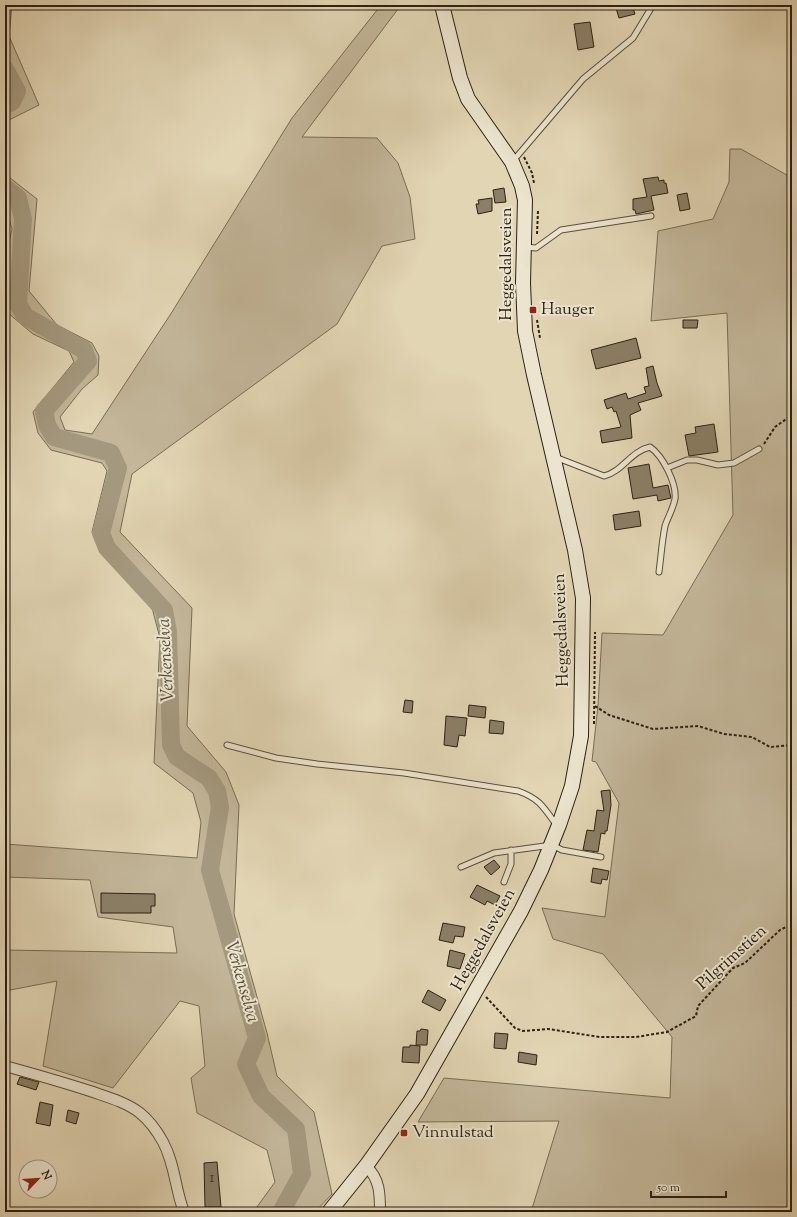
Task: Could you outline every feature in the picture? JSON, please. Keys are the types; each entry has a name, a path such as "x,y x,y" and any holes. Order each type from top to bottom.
{"main road":[{"name":"Heggedalsveien","path":"329,1212 366,1166 417,1094 481,997 552,845 572,786 581,736 583,598 580,573 525,331 523,306 529,248 525,200 517,157 468,99 460,78 442,5"}],"street":[{"path":"5,1066 51,1078 102,1095 124,1104 140,1113 154,1126 164,1143 172,1162 184,1212"},
{"path":"366,1166 373,1173 378,1184 380,1191 380,1212"}],"lane":[{"path":"517,157 582,79 633,38 653,5"},
{"path":"529,248 561,230 651,216"},
{"path":"554,456 604,476 612,474 630,457 642,449 650,447 657,452 667,468 674,488 675,499 666,525 659,572"},
{"path":"667,468 687,460 697,460 718,465 734,463 759,449"},
{"path":"227,745 283,759 404,773 518,791 532,796 537,800 555,823 559,825"},
{"path":"460,867 480,857 511,850 552,845 562,850 601,857"},
{"path":"504,882 511,864 511,850"}],"path":[{"path":"517,157 532,173 535,185"},
{"path":"529,248 538,222 537,207"},
{"path":"537,319 540,341"},
{"path":"759,449 765,443 775,427 792,415"},
{"path":"594,726 595,625"},
{"path":"595,706 609,715 653,729 698,726 724,734 752,736 770,747 792,745"},
{"name":"Pilgrimstien","path":"481,997 515,1028 523,1031 548,1029 600,1037 636,1037 667,1032 696,1016 698,1006 733,968 744,963 780,930 792,924"}],"shaded area":[{"path":"5,5 12,5 9,36 39,105 5,122"},
{"path":"381,5 401,5 302,137 377,138 398,163 410,197 415,239 382,246 337,324 132,474 120,532 192,608 187,726 226,772 239,805 234,914 267,1033 277,1076 314,1112 332,1194 315,1212 252,1212 275,1182 267,1150 197,1113 191,1078 205,1066 199,1006 180,1001 113,1088 43,1066 57,981 5,991 5,950 177,953 173,927 98,917 90,880 5,877 5,844 197,858 201,822 193,793 154,763 160,638 151,604 100,550 92,532 107,471 102,463 51,450 38,433 33,412 74,362 69,351 33,334 8,313 5,304 5,259 12,229 5,204 5,174 37,199 29,291 57,325 92,343 99,356 98,375 82,389 60,417 65,430 92,434 172,312 292,118"},
{"path":"730,149 741,149 792,178 792,1212 531,1212 559,1121 418,1122 444,1078 670,1098 672,1037 603,954 553,939 542,908 605,917 619,803 596,762 592,761 598,705 602,633 663,635 733,515 727,313 651,321 658,231 713,219 729,182"}],"building":[{"path":"615,5 632,5 635,14 619,18"},
{"path":"590,22 594,47 578,50 574,24"},
{"path":"658,177 659,181 664,180 664,183 666,183 668,193 651,196 654,210 636,214 635,210 633,210 633,199 647,197 643,179"},
{"path":"504,188 506,202 495,203 493,190"},
{"path":"687,193 690,209 680,211 677,195"},
{"path":"492,198 492,211 478,214 476,204 479,204 478,200"},
{"path":"683,320 698,320 697,328 683,328"},
{"path":"636,338 641,358 596,369 591,350"},
{"path":"653,366 662,396 638,403 641,410 630,415 632,438 602,443 600,431 621,427 616,411 614,412 612,407 607,409 604,400 626,393 628,399 646,393 644,387 649,386 646,368"},
{"path":"714,424 718,452 689,456 685,435 696,433 695,427"},
{"path":"649,464 653,488 668,485 671,498 658,501 657,495 633,499 628,468"},
{"path":"639,511 641,526 615,530 613,515"},
{"path":"405,700 413,701 412,713 403,712"},
{"path":"469,705 486,707 485,718 468,716"},
{"path":"446,716 467,718 465,736 459,735 457,747 444,745"},
{"path":"490,720 504,722 503,734 489,733"},
{"path":"610,790 611,805 607,831 605,831 605,834 601,833 598,852 583,850 587,830 594,831 597,810 604,811 601,791"},
{"path":"494,860 500,867 491,875 484,867"},
{"path":"593,868 609,871 607,880 602,879 601,884 591,882"},
{"path":"477,885 500,896 495,905 487,901 485,905 470,897"},
{"path":"101,893 155,894 155,906 151,906 151,913 101,913"},
{"path":"443,923 465,927 463,937 455,936 453,943 439,940"},
{"path":"450,950 465,954 460,969 447,966"},
{"path":"428,990 446,1000 440,1011 422,1002"},
{"path":"421,1029 428,1030 427,1045 416,1045 417,1031 420,1031"},
{"path":"495,1033 508,1034 506,1049 494,1048"},
{"path":"410,1045 420,1046 419,1063 402,1062 403,1047 410,1047"},
{"path":"519,1052 537,1055 536,1065 518,1062"},
{"path":"20,1077 39,1082 36,1090 17,1084"},
{"path":"40,1102 53,1105 50,1126 36,1123"},
{"path":"68,1110 79,1113 76,1124 66,1121"},
{"path":"217,1162 221,1207 205,1207 204,1163"}],"waterway":[{"name":"Verkenselva","path":"5,69 17,91 12,102 5,105"},
{"name":"Verkenselva","path":"5,188 18,198 23,219 18,304 25,316 84,350 88,361 44,411 47,425 54,437 111,453 118,468 101,533 107,548 164,610 168,632 171,745 177,757 209,778 217,791 220,807 210,870 257,1038 246,1064 261,1096 296,1129 302,1174 281,1212"}],"place":[{"name":"Hauger","path":"533,310"},
{"name":"Vinnulstad","path":"404,1133"}]}
